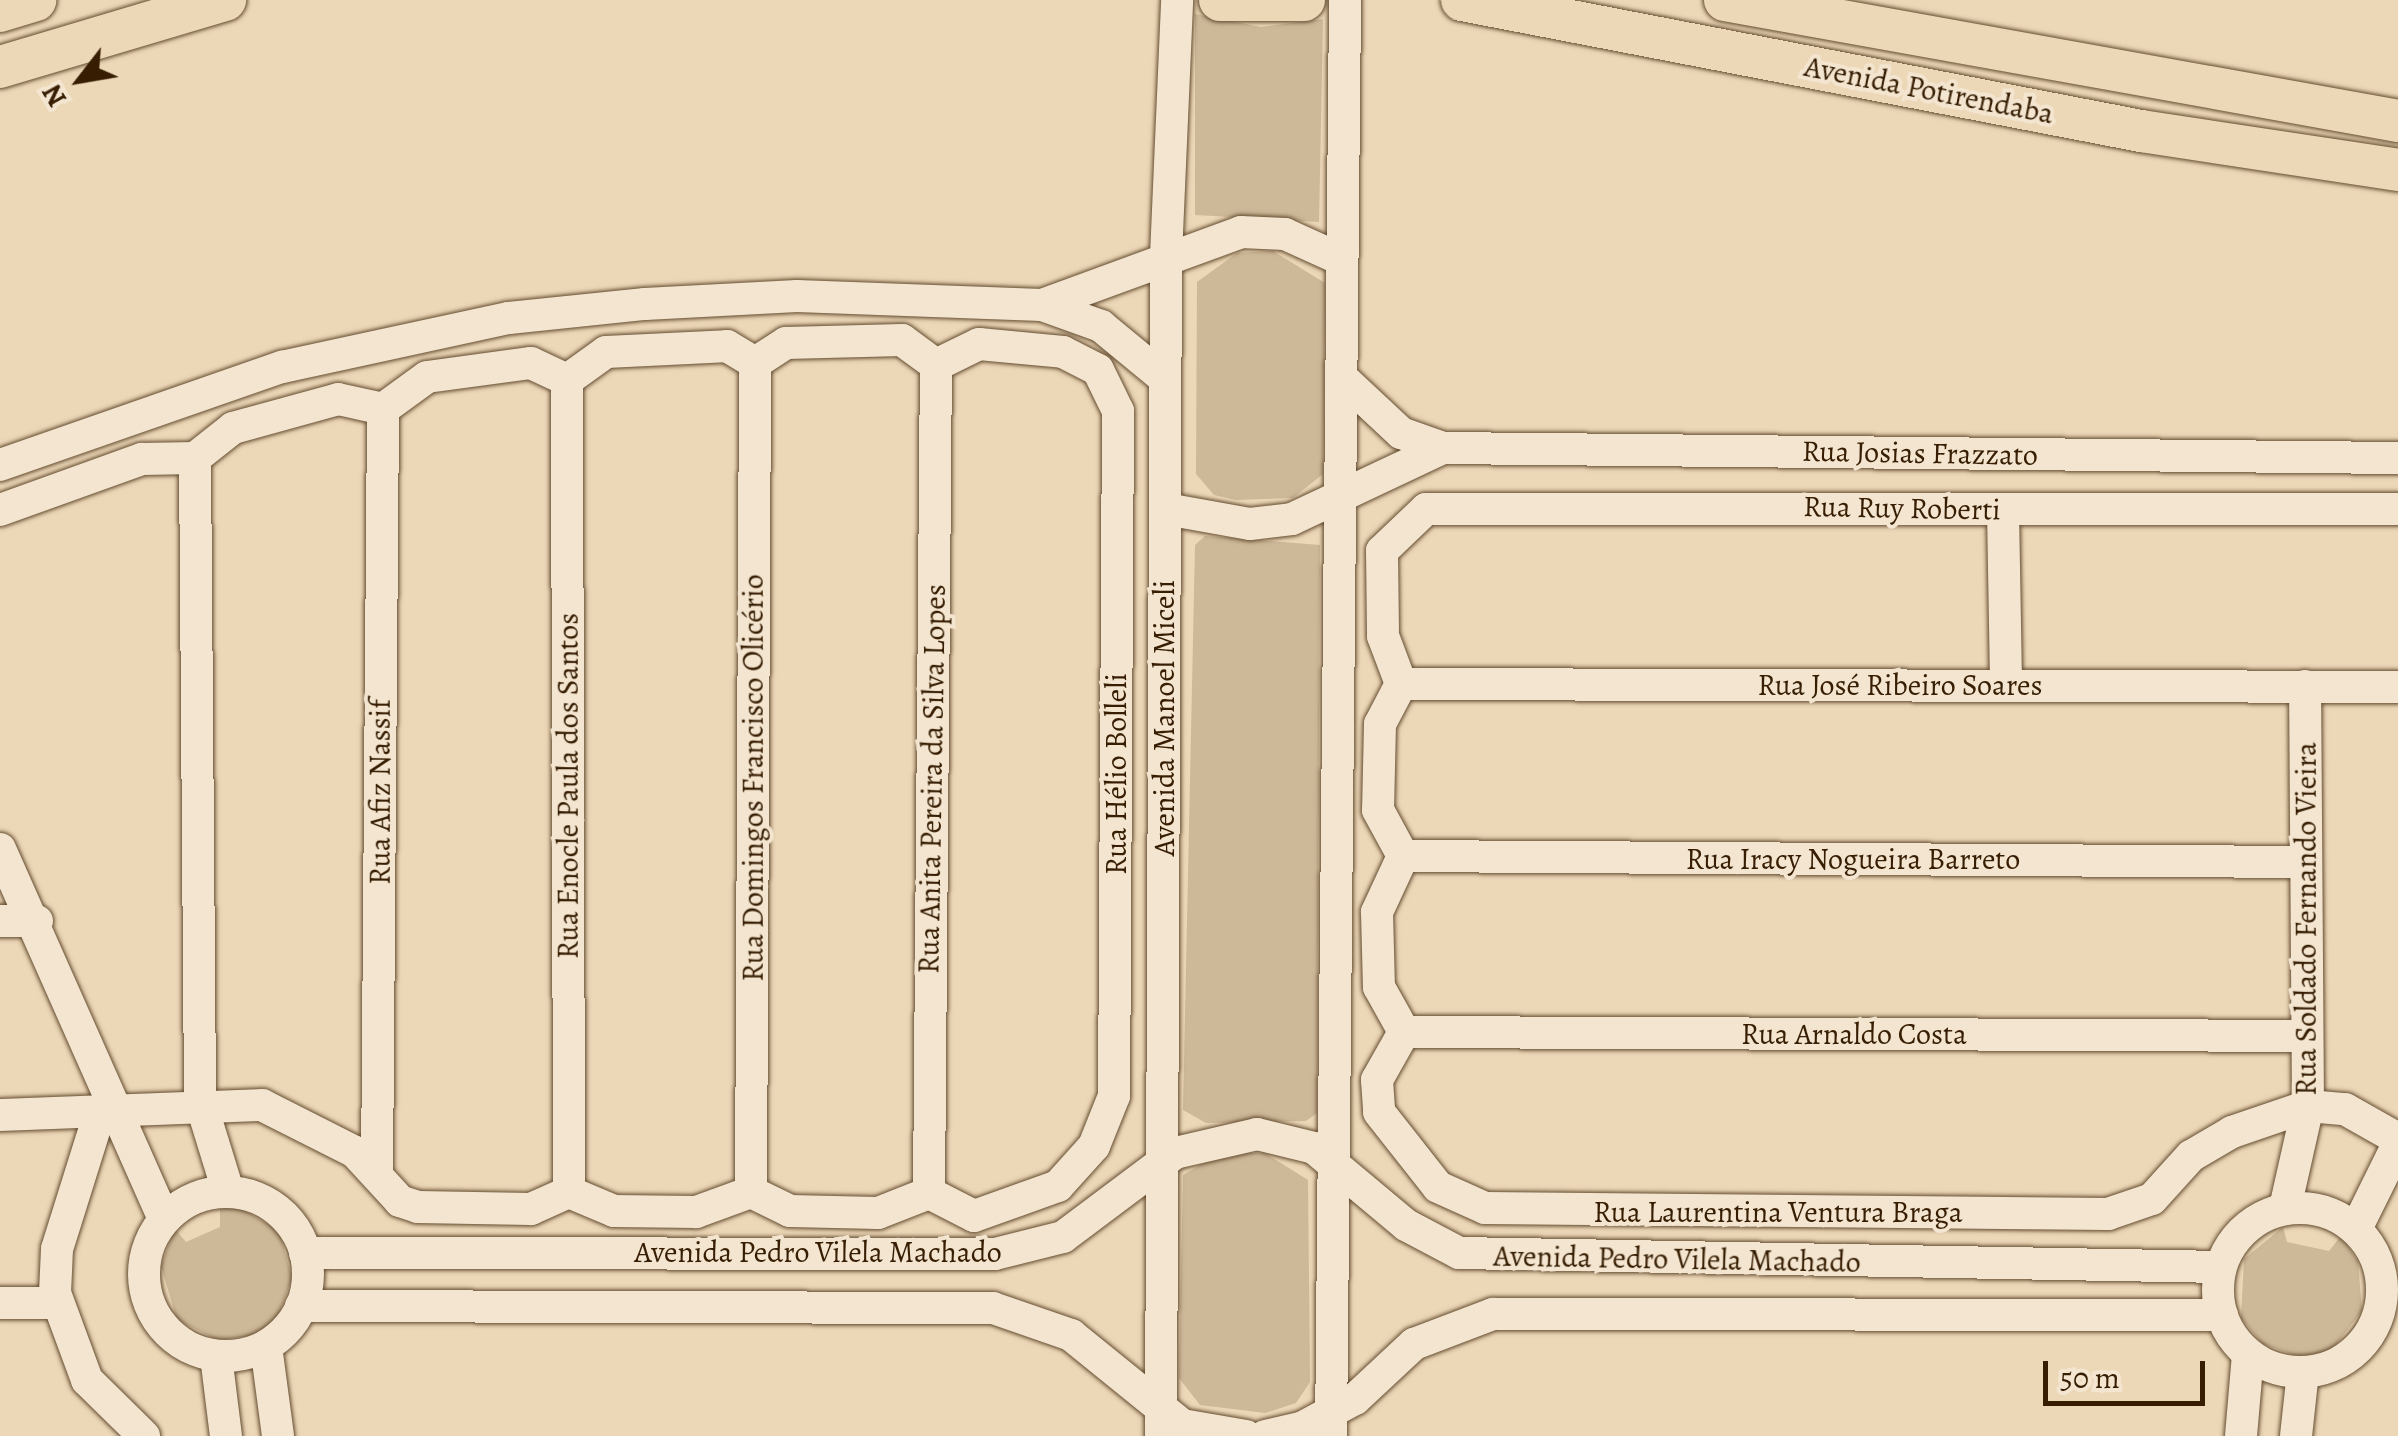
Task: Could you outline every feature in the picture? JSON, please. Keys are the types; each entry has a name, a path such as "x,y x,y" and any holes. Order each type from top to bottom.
{"main road":[{"path":"0,10 35,0"},
{"path":"0,67 225,0"},
{"path":"1220,0 1304,0"},
{"name":"Avenida Potirendaba","path":"1462,0 2140,131 2398,170"},
{"name":"Avenida Potirendaba","path":"1725,0 2398,121"}],"street":[{"name":"Avenida Manoel Miceli","path":"1161,1423 1164,378 1177,0"},
{"path":"1331,1424 1345,0"},
{"path":"1042,305 1166,256 1241,232 1285,234 1340,259"},
{"path":"0,464 282,367 509,318 797,296 1042,305 1101,326 1164,378"},
{"path":"0,510 142,459 194,458 233,428 338,399 383,409 426,377 531,363 567,380 606,352 727,346 755,363 786,343 902,340 936,365"},
{"name":"Rua Hélio Bolleli","path":"929,1194 974,1216 1058,1186 1094,1146 1114,1096 1118,411 1114,390 1082,358 978,344 936,365"},
{"name":"Rua Domingos Francisco Olicério","path":"751,1192 755,363"},
{"name":"Rua Anita Pereira da Silva Lopes","path":"929,1194 936,365"},
{"name":"Rua Josias Frazzato","path":"1341,378 1401,433 1443,448 2398,458"},
{"name":"Rua Enocle Paula dos Santos","path":"567,380 569,1192"},
{"name":"Rua Afiz Nassif","path":"377,1174 383,409"},
{"name":"Rua Josias Frazzato","path":"1166,509 1250,524 1338,506 1443,448"},
{"path":"194,458 200,1100 228,1192"},
{"name":"Rua Ruy Roberti","path":"1402,684 1383,636 1382,551 1409,518 1450,503 2398,510"},
{"path":"2003,510 2006,686"},
{"path":"1402,684 1380,724 1378,810 1403,856 1377,912 1379,987 1404,1032"},
{"name":"Rua José Ribeiro Soares","path":"1402,684 2398,686"},
{"name":"Rua Soldado Fernando Vieira","path":"2285,1208 2308,1106 2303,1036 2305,686"},
{"path":"0,849 36,921 107,1116 164,1219"},
{"name":"Rua Iracy Nogueira Barreto","path":"1403,856 2303,862"},
{"path":"0,921 36,921"},
{"name":"Rua Arnaldo Costa","path":"1404,1032 2303,1036"},
{"name":"Rua Laurentina Ventura Braga","path":"1404,1032 1377,1080 1380,1112 1416,1165 1460,1202 1508,1210 2108,1214 2152,1199 2191,1156 2308,1106"},
{"path":"0,1115 107,1116 200,1100 288,1114 418,1207 532,1210 569,1192 614,1211 680,1212 715,1210 751,1192 790,1211 878,1214 929,1194"},
{"path":"2308,1106 2345,1109 2398,1142 2356,1230"},
{"path":"107,1116 57,1249 57,1303 87,1380 136,1432"},
{"name":"Avenida Pedro Vilela Machado","path":"305,1253 995,1254 1063,1238 1162,1163 1213,1139 1257,1134 1331,1161 1406,1225 1459,1253 1494,1258 2220,1267"},
{"path":"228,1192 282,1214 305,1253 301,1306 266,1346 216,1356 185,1346 152,1310 144,1263 164,1219 193,1198 228,1192"},
{"path":"2285,1208 2315,1209 2356,1230 2379,1268 2380,1312 2345,1359 2303,1372 2248,1354 2222,1315 2220,1267 2244,1229 2285,1208"},
{"path":"0,1302 57,1303"},
{"name":"Avenida Pedro Vilela Machado","path":"301,1306 994,1308 1071,1335 1161,1423 1246,1436"},
{"name":"Avenida Pedro Vilela Machado","path":"1264,1436 1331,1424 1414,1344 1493,1314 2222,1315"},
{"path":"266,1346 278,1436"},
{"path":"2240,1436 2248,1354"},
{"path":"216,1356 226,1436"},
{"path":"2296,1436 2303,1372"}],"shaded area":[{"path":"1195,14 1261,27 1323,19 1319,222 1195,215"},
{"path":"1273,251 1325,283 1323,474 1293,498 1236,500 1214,495 1196,474 1197,282 1237,253"},
{"path":"1205,536 1320,545 1317,1113 1306,1121 1206,1123 1183,1110 1195,545"},
{"path":"1221,1153 1265,1153 1308,1180 1310,1382 1296,1403 1265,1413 1200,1405 1179,1378 1183,1175"},
{"path":"220,1208 242,1209 279,1231 292,1278 277,1319 255,1335 218,1340 177,1320 161,1266 175,1229 186,1242 220,1227"},
{"path":"2283,1227 2287,1242 2329,1251 2341,1236 2358,1262 2362,1311 2331,1351 2300,1357 2263,1344 2241,1318 2244,1259"}]}
